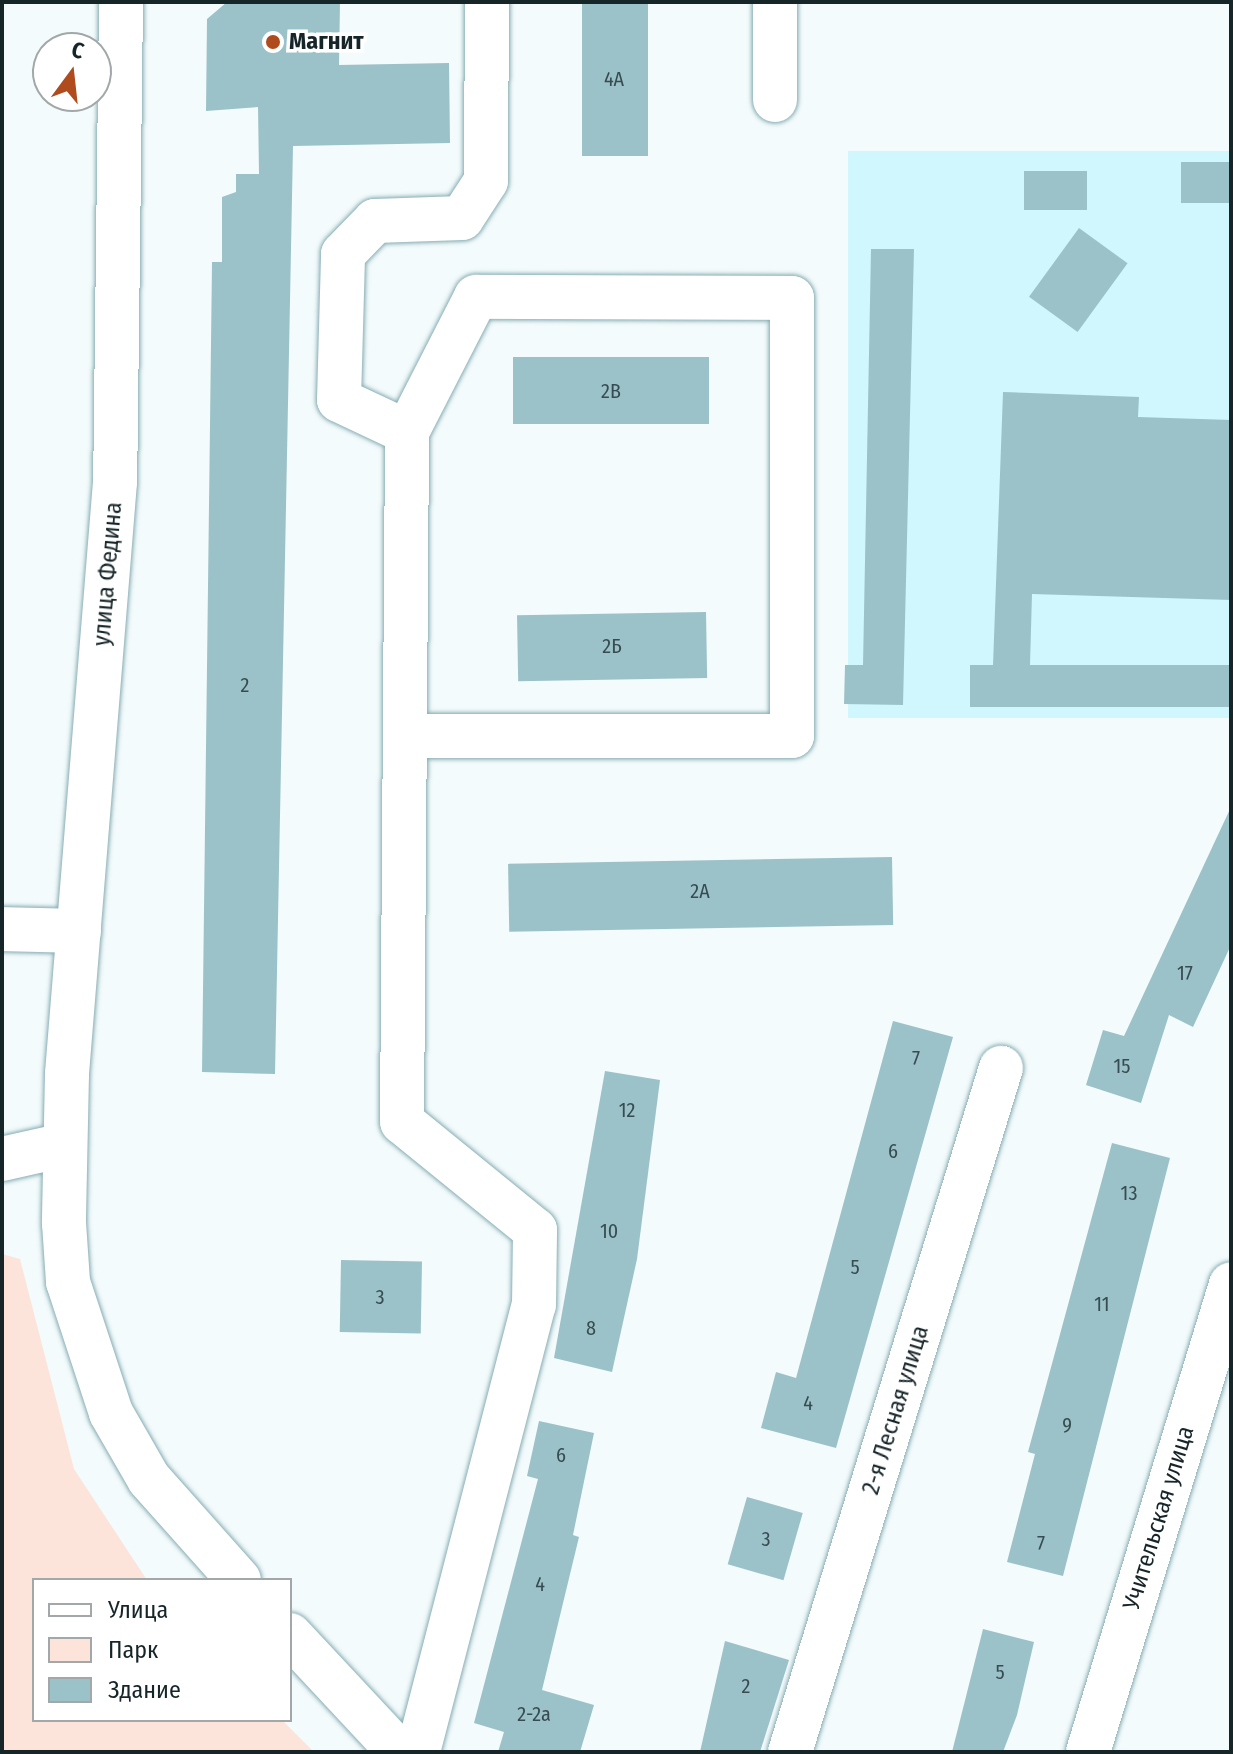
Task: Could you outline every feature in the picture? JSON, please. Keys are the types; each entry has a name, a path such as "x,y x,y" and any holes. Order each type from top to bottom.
{"main road":[{"name":"улица Федина","path":"121,2 115,482 64,1145 68,1282 111,1413 149,1479 237,1578"},
{"path":"407,432 339,400 343,254 375,221 462,218 486,181 487,2"},
{"path":"775,2 775,100"},
{"path":"405,736 792,736 792,298 476,297 407,432 402,1122 535,1230 534,1305 418,1752"},
{"path":"2,929 79,931"},
{"name":"2-я Лесная улица","path":"790,1752 1001,1068"},
{"path":"2,1159 64,1145"},
{"name":"Учительская улица","path":"1088,1752 1231,1284"},
{"path":"292,1637 399,1752"}],"shaded area":[{"path":"848,151 1231,151 1231,718 848,718"}],"green space":[{"path":"2,1254 20,1259 74,1469 146,1578 32,1578 32,1722 284,1722 314,1752 2,1752"}],"building":[{"path":"227,2 340,2 339,65 449,63 450,143 293,146 275,1074 202,1072 212,262 222,262 222,197 236,192 236,174 259,174 258,107 206,111 207,19"},
{"path":"582,2 648,2 648,156 582,156"},
{"path":"1181,162 1231,162 1231,203 1181,203"},
{"path":"1024,171 1087,171 1087,210 1024,210"},
{"path":"1079,228 1128,263 1078,332 1029,297"},
{"path":"871,249 914,249 903,705 844,704 845,665 863,665"},
{"path":"513,357 709,357 709,424 513,424"},
{"path":"1003,392 1139,397 1138,417 1231,420 1231,600 1032,594 1030,665 1231,665 1231,707 970,707 970,665 993,665"},
{"path":"706,612 707,678 518,681 517,615"},
{"path":"1231,807 1231,945 1193,1027 1169,1015 1141,1103 1086,1085 1103,1030 1124,1036"},
{"path":"892,857 893,925 509,932 508,864"},
{"path":"893,1021 953,1037 836,1448 761,1428 776,1372 796,1378"},
{"path":"605,1071 660,1080 637,1259 612,1372 554,1358"},
{"path":"1112,1143 1170,1158 1063,1576 1007,1562 1035,1454 1028,1452"},
{"path":"341,1260 422,1261 421,1333 340,1332"},
{"path":"539,1421 594,1433 573,1535 579,1537 542,1690 594,1705 580,1752 498,1752 504,1732 474,1723 538,1479 527,1476"},
{"path":"747,1497 803,1513 783,1580 728,1564"},
{"path":"983,1629 1034,1642 1017,1715 1003,1752 952,1752"},
{"path":"725,1641 789,1660 760,1752 700,1752"}],"place":[{"name":"Магнит","path":"273,42"}]}
